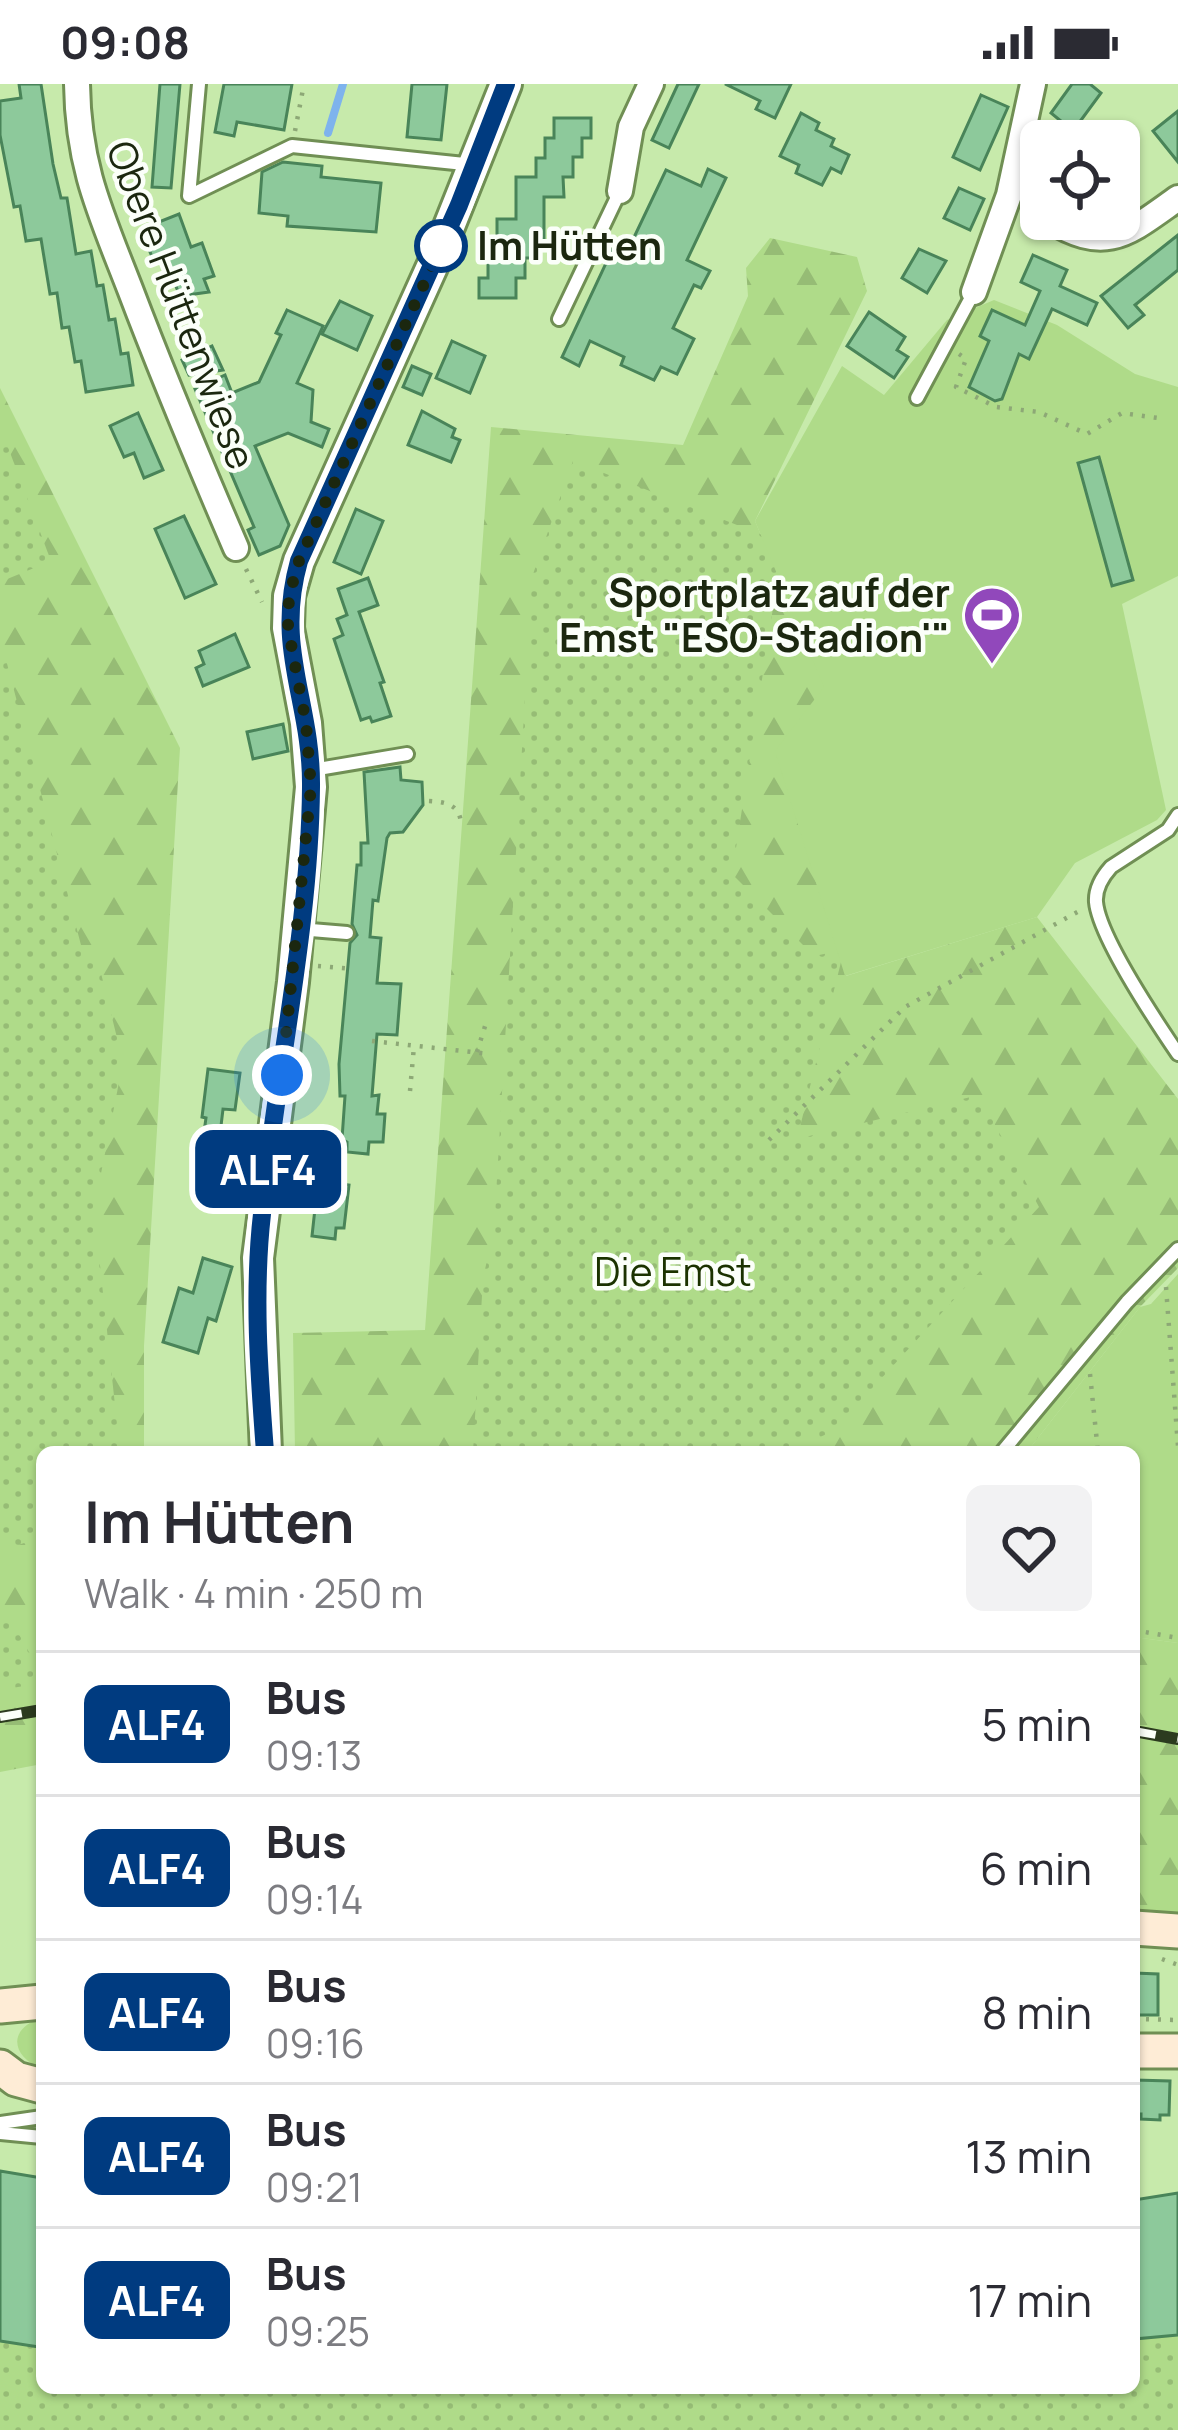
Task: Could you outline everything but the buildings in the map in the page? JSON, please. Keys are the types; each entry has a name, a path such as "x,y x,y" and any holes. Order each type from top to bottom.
{"main road":[{"path":"1140,1928 1178,1930"},
{"path":"0,2006 36,2003"},
{"path":"1140,2051 1178,2051"},
{"path":"0,2067 16,2079 36,2084"}],"street":[{"name":"Obere Hüttenwiese","path":"77,84 77,122 89,184 236,548"},
{"path":"266,1446 258,1258 298,929 310,770 288,628 289,596 299,561 475,165 506,84"},
{"path":"620,191 631,127 651,84"},
{"path":"974,292 1009,195 1033,84"},
{"path":"1009,195 1020,202"},
{"path":"1140,223 1178,198"}],"lane":[{"path":"199,84 189,196 292,146 475,165"},
{"path":"559,319 620,191"},
{"path":"917,398 974,292"},
{"path":"310,770 407,754"},
{"path":"1178,815 1168,830 1103,875 1096,902 1104,928 1178,1054"},
{"path":"298,929 347,933"},
{"path":"271,1144 337,1148"},
{"path":"1007,1446 1087,1348 1178,1249"},
{"path":"0,2123 36,2118"},
{"path":"0,2133 36,2136"}],"path":[{"path":"292,146 304,84"},
{"path":"946,344 966,359 956,387 996,407 1040,412 1087,434 1122,413 1165,419"},
{"path":"236,548 262,603 288,628"},
{"path":"428,801 455,806 461,813 461,826"},
{"path":"769,1140 905,1007 1096,902"},
{"path":"294,964 353,969"},
{"path":"477,1053 486,1023"},
{"path":"373,1041 490,1054"},
{"path":"410,1091 414,1046"},
{"path":"1165,1264 1178,1446"},
{"path":"1087,1348 1098,1446"},
{"path":"1140,1631 1178,1637"},
{"path":"1140,2019 1178,2020"}],"green space":[{"path":"770,238 857,257 867,291 755,521 825,687 846,976 1037,917 1178,1099 1178,1268 1140,1307 1032,1446 295,1446 293,1333 425,1330 491,427 683,445 748,296 746,268"},
{"path":"994,300 1057,325 1135,374 1178,387 1178,576 1122,604 1166,810 1157,820 1075,863 1037,917 845,976 775,751 824,687 755,521 842,366 884,395 947,320"},
{"path":"0,388 180,748 144,1346 144,1446 36,1446 36,1765 0,1772"},
{"path":"0,426 51,561 0,582"},
{"name":"Die Emst","path":"573,461 783,543 732,874 814,956 844,950 797,1139 979,1095 1039,1207 833,1431 802,1446 473,1446 483,1278 494,1230 532,577"},
{"path":"0,637 81,945 97,957 123,1062 94,1209 119,1446 36,1446 36,1539 0,1551"},
{"path":"1178,1274 1178,1643 1140,1638 1140,1446 1032,1446 1140,1307 1151,1304"},
{"path":"0,1601 36,1664 36,1684 0,1690"},
{"path":"1140,1638 1178,1643 1178,1917 1140,1918"},
{"path":"36,2021 36,2066 17,2043 18,2035"},
{"path":"1178,2336 1178,2430 0,2430 0,2342 36,2346 36,2394 1140,2394 1140,2339"}],"waterway":[{"path":"328,133 343,84"}],"railway":[{"path":"0,1717 36,1711"},
{"path":"1140,1732 1178,1739"}],"bus line":[{"name":"ALF4","path":"265,1446 258,1258 293,982 311,787 306,723 288,628 289,596 299,561 459,205 506,84"}],"place":[{"name":"Im Hütten","path":"441,246"},
{"name":"Sportplatz auf der Emst \"ESO-Stadion'\"","path":"992,666"}],"route":[{"path":"282,1075 311,787 306,723 288,628 289,596 299,561 441,246"}]}
